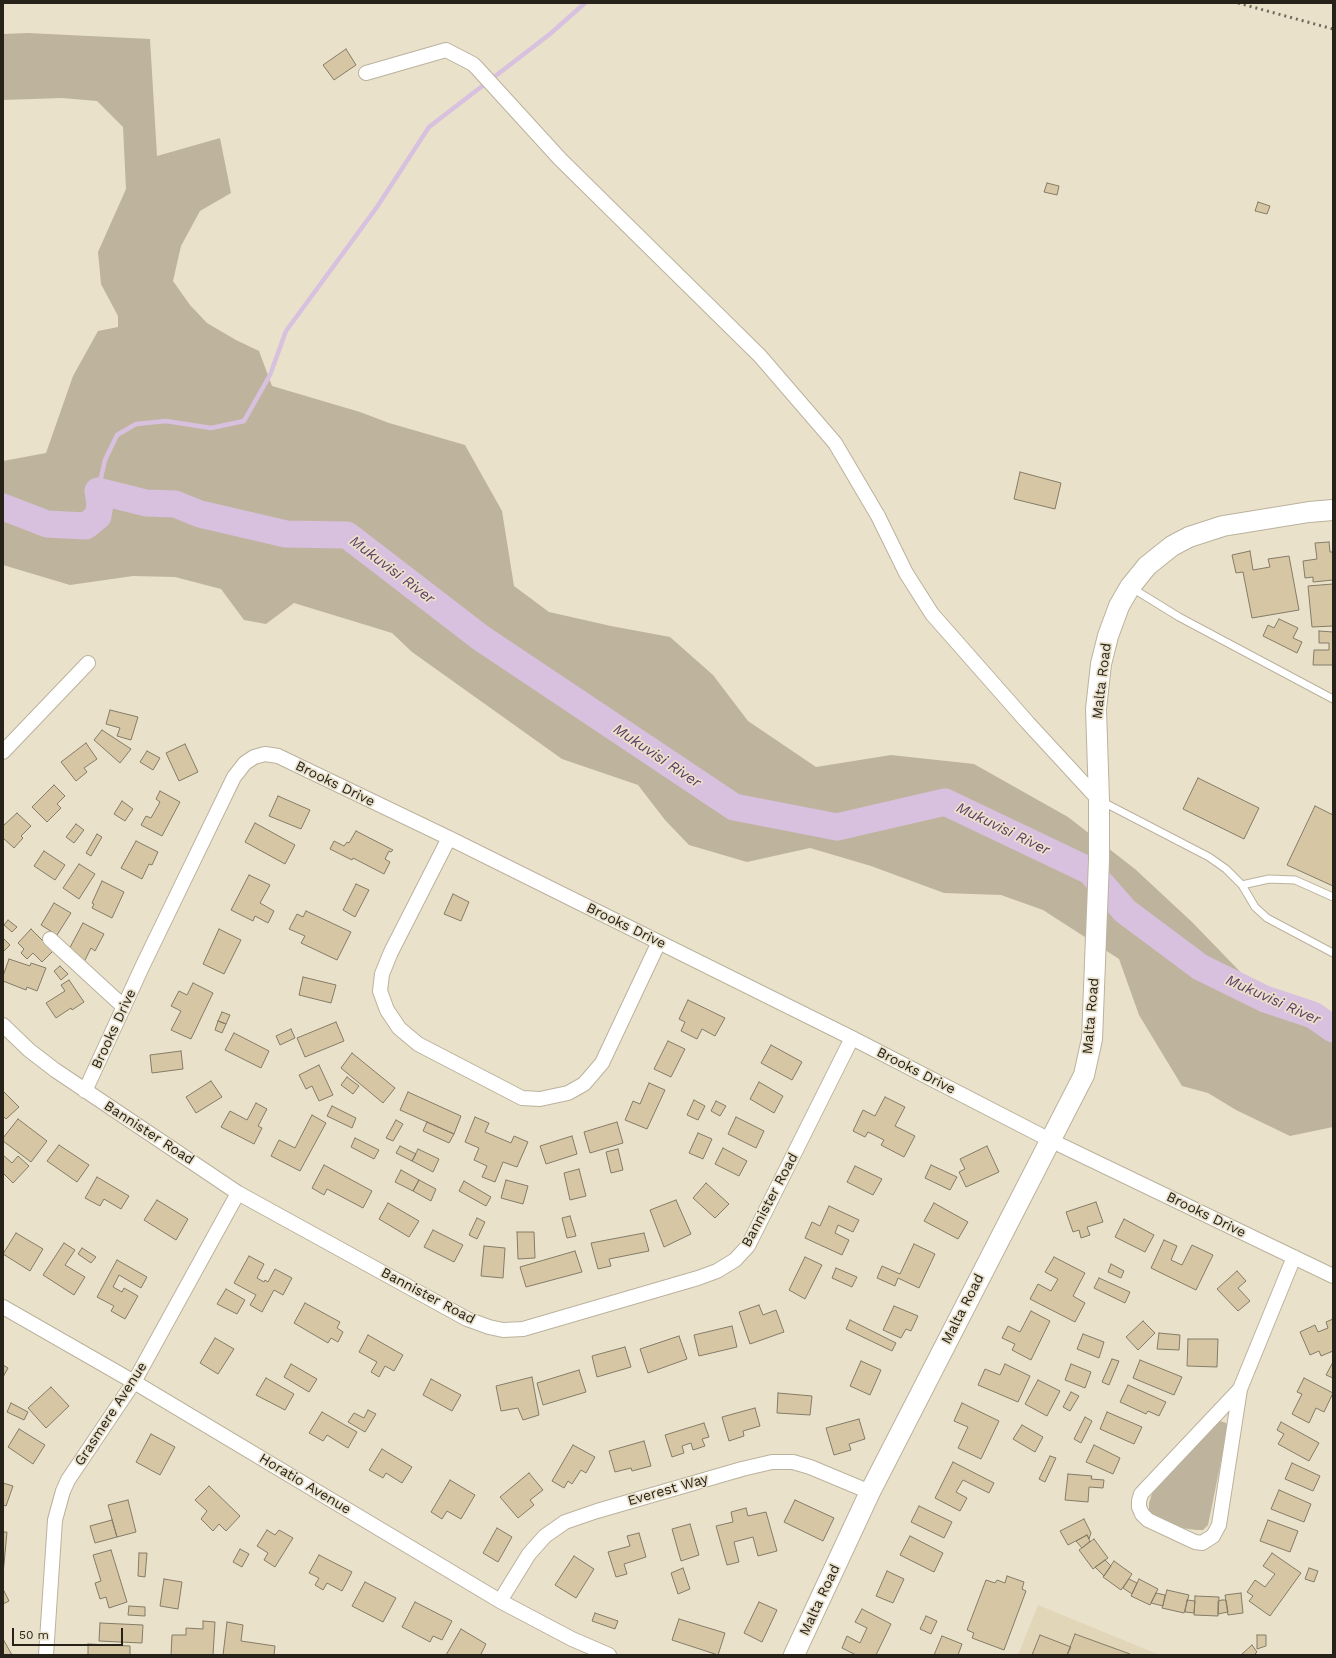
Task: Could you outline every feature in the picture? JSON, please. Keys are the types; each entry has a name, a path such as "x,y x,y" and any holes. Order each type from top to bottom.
{"street":[{"path":"366,73 446,50 473,64 560,159 760,356 836,443 878,516 906,573 932,614 1028,723 1099,800"},
{"name":"Malta Road","path":"794,1655 870,1492 1084,1075 1092,1040 1099,860 1096,708 1101,664 1108,636 1119,606 1130,587 1147,566 1172,546 1189,537 1223,526 1309,512 1333,510"},
{"path":"3,752 88,663"},
{"name":"Brooks Drive","path":"85,1092 234,777 245,763 254,757 264,754 278,756 449,838 659,942 852,1038 1050,1140 1333,1276"},
{"path":"449,838 391,952 382,974 380,990 387,1010 399,1028 418,1044 522,1098 540,1099 568,1093 584,1084 602,1063 659,942"},
{"path":"50,939 124,1007"},
{"name":"Bannister Road","path":"3,1025 55,1070 85,1092 238,1192 467,1319 496,1329 523,1329 698,1278 717,1271 735,1260 748,1246 852,1038"},
{"name":"Grasmere Avenue","path":"46,1655 55,1520 59,1501 68,1480 134,1382 238,1192"},
{"path":"1240,1389 1141,1494 1139,1507 1142,1514 1148,1520 1195,1542 1202,1543 1213,1536 1219,1525 1240,1389 1294,1257"},
{"name":"Horatio Avenue","path":"3,1306 134,1382 500,1601 572,1639 609,1655"},
{"name":"Everest Way","path":"500,1601 529,1554 545,1536 565,1522 597,1510 742,1468 772,1462 793,1462 810,1467 870,1492"}],"lane":[{"path":"1130,587 1179,617 1333,699"},
{"path":"1099,800 1209,857 1242,885 1255,907 1267,918 1333,953"},
{"path":"1242,885 1269,879 1295,880 1333,897"}],"shaded area":[{"path":"28,33 150,39 157,156 220,138 231,193 200,211 181,246 173,281 190,305 207,323 236,340 259,351 272,386 465,445 502,511 514,586 549,612 670,637 713,675 748,721 816,767 891,755 974,764 1068,817 1135,869 1192,922 1253,985 1333,1015 1333,1127 1290,1136 1236,1110 1208,1093 1182,1086 1139,1015 1119,959 1043,910 1001,895 944,893 871,866 810,848 747,862 689,845 665,820 638,785 562,759 412,652 392,633 294,603 266,624 244,620 221,589 175,577 133,576 70,585 3,565 3,461 46,453 73,376 98,331 118,327 118,316 101,284 98,252 126,189 123,127 97,101 62,98 3,100 3,34"},
{"path":"1220,1421 1226,1423 1228,1427 1208,1525 1203,1530 1182,1528 1156,1517 1149,1511 1149,1503 1153,1491"},
{"path":"1038,1605 1160,1655 1018,1655"}],"building":[{"path":"346,49 356,65 334,80 323,65"},
{"path":"1047,183 1059,186 1057,195 1044,192"},
{"path":"1258,202 1270,206 1267,214 1255,211"},
{"path":"1020,472 1061,483 1055,509 1014,499"},
{"path":"1329,542 1330,552 1333,552 1333,580 1313,582 1313,577 1305,578 1303,561 1317,559 1315,543"},
{"path":"1250,551 1253,570 1270,567 1268,559 1289,556 1299,610 1252,618 1243,572 1236,573 1232,555"},
{"path":"1333,584 1333,626 1312,627 1308,586"},
{"path":"1279,619 1298,628 1293,638 1302,642 1297,653 1263,636 1268,625 1274,628"},
{"path":"1319,631 1333,632 1333,665 1313,665 1314,650 1329,650 1329,643 1319,643"},
{"path":"110,710 138,717 131,740 117,736 120,728 106,724"},
{"path":"102,730 131,749 120,763 94,740"},
{"path":"86,743 97,759 84,768 87,772 76,781 61,762"},
{"path":"185,744 198,772 179,781 166,753"},
{"path":"147,751 160,758 153,770 140,762"},
{"path":"1198,778 1259,808 1244,839 1183,809"},
{"path":"54,785 65,796 57,804 61,808 47,822 32,807"},
{"path":"160,791 180,802 162,836 141,825 146,816 151,818 160,802 156,799"},
{"path":"278,796 310,810 301,829 269,816"},
{"path":"122,801 133,809 125,821 114,814"},
{"path":"1315,806 1333,815 1333,886 1287,865"},
{"path":"17,813 31,826 21,836 23,838 14,848 3,838 3,826"},
{"path":"255,823 295,845 285,864 245,842"},
{"path":"76,824 84,830 74,843 66,837"},
{"path":"356,831 393,850 391,852 389,851 385,859 390,862 384,874 353,858 352,860 330,849 334,841 344,846 347,842 349,843"},
{"path":"97,834 102,837 91,856 86,853"},
{"path":"136,841 158,852 152,865 149,864 142,879 121,868"},
{"path":"44,851 65,865 55,880 34,866"},
{"path":"79,864 95,874 79,899 63,888"},
{"path":"249,875 270,885 260,903 274,911 268,923 255,916 253,921 231,910"},
{"path":"102,881 124,892 112,918 92,908 94,904 92,903"},
{"path":"356,884 369,890 355,917 343,910"},
{"path":"453,894 469,902 461,921 444,914"},
{"path":"54,903 71,913 57,935 41,925"},
{"path":"306,911 351,932 337,960 301,943 305,936 289,929 297,914 303,917"},
{"path":"8,920 17,927 12,932 4,925"},
{"path":"83,923 104,934 95,951 91,948 84,962 67,953"},
{"path":"31,929 53,951 42,962 33,953 27,959 21,953 24,949 18,943"},
{"path":"219,929 241,940 224,974 203,964"},
{"path":"3,938 10,945 3,952"},
{"path":"9,959 30,966 31,963 46,968 37,991 27,987 26,990 3,981 3,976"},
{"path":"60,966 68,974 61,980 54,971"},
{"path":"303,977 336,985 331,1003 299,995"},
{"path":"69,980 84,1002 72,1010 71,1008 56,1018 46,1003 65,991 61,985"},
{"path":"193,983 213,993 191,1039 171,1030 181,1011 171,1006 179,991 187,995"},
{"path":"688,1000 725,1018 715,1036 702,1029 697,1039 681,1031 685,1022 679,1019"},
{"path":"222,1012 230,1015 226,1024 218,1021"},
{"path":"218,1021 226,1024 222,1033 215,1030"},
{"path":"336,1022 344,1041 305,1057 297,1038"},
{"path":"291,1029 295,1038 280,1045 276,1036"},
{"path":"234,1033 269,1051 261,1068 225,1050"},
{"path":"668,1041 685,1049 671,1077 654,1069"},
{"path":"771,1045 802,1062 792,1080 761,1063"},
{"path":"181,1051 183,1069 152,1073 150,1055"},
{"path":"352,1053 395,1088 383,1103 341,1068"},
{"path":"319,1065 333,1095 319,1101 312,1086 306,1089 299,1075"},
{"path":"347,1077 359,1086 353,1094 341,1085"},
{"path":"211,1081 222,1097 196,1113 186,1097"},
{"path":"759,1082 783,1096 774,1113 750,1099"},
{"path":"649,1083 665,1090 647,1129 625,1120 633,1101 640,1104"},
{"path":"3,1091 19,1107 6,1119 3,1116"},
{"path":"408,1092 461,1116 454,1134 400,1110"},
{"path":"885,1097 905,1107 895,1126 915,1136 904,1157 881,1145 884,1140 868,1132 865,1137 853,1131 863,1110 875,1116"},
{"path":"694,1100 705,1106 698,1120 687,1115"},
{"path":"716,1101 726,1106 720,1116 711,1111"},
{"path":"256,1103 267,1109 258,1126 262,1128 254,1144 221,1127 230,1111 247,1120"},
{"path":"332,1106 356,1118 352,1128 327,1116"},
{"path":"312,1115 326,1123 300,1171 271,1156 279,1140 295,1148"},
{"path":"475,1117 489,1123 485,1132 511,1143 514,1136 528,1142 517,1167 503,1162 495,1182 482,1177 487,1166 474,1160 479,1148 465,1142"},
{"path":"736,1117 764,1131 756,1148 728,1134"},
{"path":"18,1119 47,1141 31,1162 3,1141 3,1138"},
{"path":"396,1120 403,1124 393,1141 386,1138"},
{"path":"427,1122 454,1134 449,1143 423,1131"},
{"path":"617,1122 623,1143 590,1153 584,1132"},
{"path":"698,1133 712,1139 703,1159 689,1153"},
{"path":"572,1136 577,1154 546,1164 540,1146"},
{"path":"355,1138 379,1150 374,1159 351,1147"},
{"path":"59,1145 89,1165 77,1182 47,1161"},
{"path":"400,1146 416,1154 412,1161 396,1153"},
{"path":"987,1146 999,1172 966,1187 959,1172 965,1169 960,1159"},
{"path":"723,1148 747,1161 739,1176 715,1164"},
{"path":"418,1149 439,1159 433,1172 412,1161"},
{"path":"618,1149 623,1170 611,1173 606,1152"},
{"path":"3,1155 12,1163 18,1156 29,1166 13,1183 3,1173"},
{"path":"324,1165 372,1191 363,1208 327,1189 324,1195 312,1188"},
{"path":"931,1165 957,1177 950,1190 925,1178"},
{"path":"855,1166 882,1179 873,1195 847,1182"},
{"path":"579,1169 586,1196 570,1200 564,1173"},
{"path":"401,1170 419,1180 413,1191 395,1182"},
{"path":"97,1177 129,1196 121,1209 104,1199 100,1206 85,1198"},
{"path":"419,1180 436,1189 431,1201 413,1191"},
{"path":"506,1180 528,1186 523,1204 501,1198"},
{"path":"464,1181 491,1197 486,1206 459,1191"},
{"path":"706,1183 729,1204 715,1218 693,1198"},
{"path":"157,1200 188,1219 176,1240 144,1220"},
{"path":"676,1200 691,1234 664,1247 650,1210"},
{"path":"1096,1202 1103,1222 1087,1227 1090,1235 1081,1238 1079,1230 1073,1232 1066,1212"},
{"path":"388,1203 419,1221 409,1237 379,1219"},
{"path":"934,1203 968,1222 958,1239 924,1221"},
{"path":"829,1206 859,1220 853,1232 838,1225 835,1233 849,1240 842,1255 805,1238 812,1222 820,1226"},
{"path":"570,1216 576,1236 567,1238 562,1218"},
{"path":"477,1218 485,1222 477,1239 469,1235"},
{"path":"1124,1219 1154,1235 1145,1252 1115,1237"},
{"path":"433,1230 463,1245 454,1262 424,1247"},
{"path":"517,1232 534,1232 535,1258 518,1259"},
{"path":"16,1233 43,1249 30,1271 3,1254"},
{"path":"644,1233 649,1251 609,1259 611,1266 598,1269 591,1243"},
{"path":"1164,1240 1177,1246 1171,1260 1182,1265 1192,1245 1213,1255 1196,1290 1151,1268"},
{"path":"64,1243 75,1250 65,1265 85,1277 74,1295 43,1275"},
{"path":"914,1244 935,1254 919,1288 898,1278 895,1286 877,1278 882,1266 900,1274"},
{"path":"484,1246 505,1248 503,1278 481,1276"},
{"path":"82,1248 96,1257 91,1263 78,1254"},
{"path":"575,1251 582,1272 526,1287 520,1267"},
{"path":"249,1256 264,1264 257,1278 264,1282 265,1280 268,1282 275,1269 292,1278 283,1295 274,1290 262,1312 250,1305 256,1295 234,1283"},
{"path":"805,1257 822,1265 805,1299 789,1290"},
{"path":"1054,1257 1085,1273 1073,1296 1085,1303 1075,1322 1030,1299 1038,1284 1051,1291 1058,1279 1045,1272"},
{"path":"117,1260 147,1277 141,1288 119,1275 113,1287 122,1292 124,1288 138,1296 125,1319 111,1311 114,1306 97,1297"},
{"path":"1111,1264 1124,1271 1121,1278 1108,1272"},
{"path":"836,1268 857,1277 852,1287 832,1278"},
{"path":"1237,1271 1246,1281 1238,1288 1250,1301 1238,1311 1217,1289"},
{"path":"1099,1278 1130,1292 1125,1303 1094,1288"},
{"path":"226,1289 245,1300 237,1314 217,1304"},
{"path":"305,1303 340,1322 337,1328 343,1332 338,1342 331,1338 328,1343 294,1323"},
{"path":"759,1305 763,1315 776,1310 784,1332 750,1344 739,1312"},
{"path":"894,1306 918,1316 911,1331 906,1329 901,1338 883,1330"},
{"path":"1031,1311 1050,1321 1031,1360 1012,1350 1015,1344 1002,1338 1008,1326 1020,1332"},
{"path":"1333,1319 1333,1351 1321,1356 1319,1351 1310,1355 1300,1332 1315,1325 1318,1332 1328,1328 1326,1322"},
{"path":"850,1320 896,1343 892,1351 846,1329"},
{"path":"1143,1321 1155,1333 1138,1350 1126,1337"},
{"path":"732,1326 737,1347 699,1356 694,1335"},
{"path":"1159,1333 1180,1335 1179,1350 1157,1349"},
{"path":"1083,1334 1104,1342 1099,1358 1077,1349"},
{"path":"368,1335 403,1355 394,1371 385,1366 379,1377 371,1372 377,1362 359,1352"},
{"path":"679,1336 687,1359 648,1373 640,1349"},
{"path":"215,1338 234,1349 218,1374 200,1363"},
{"path":"1188,1339 1218,1339 1217,1367 1187,1366"},
{"path":"625,1347 631,1367 597,1377 592,1356"},
{"path":"1112,1359 1119,1361 1109,1385 1102,1382"},
{"path":"1140,1360 1182,1377 1174,1395 1133,1378"},
{"path":"861,1361 881,1370 870,1395 850,1386"},
{"path":"1333,1362 1333,1378 1326,1375"},
{"path":"291,1364 317,1379 309,1392 284,1377"},
{"path":"1005,1364 1030,1376 1018,1402 978,1385 985,1369 1000,1375"},
{"path":"1071,1364 1091,1372 1085,1388 1065,1380"},
{"path":"3,1365 8,1368 3,1377"},
{"path":"579,1370 586,1392 543,1405 537,1383"},
{"path":"532,1377 539,1415 523,1420 518,1408 501,1411 496,1386"},
{"path":"266,1378 294,1394 285,1410 256,1395"},
{"path":"1304,1378 1333,1393 1324,1412 1316,1408 1309,1423 1292,1414 1302,1394 1297,1392"},
{"path":"431,1379 461,1395 452,1411 423,1395"},
{"path":"1038,1380 1060,1391 1047,1416 1025,1404"},
{"path":"1128,1385 1166,1402 1159,1416 1148,1411 1146,1414 1120,1402"},
{"path":"51,1387 69,1406 46,1428 28,1408"},
{"path":"1071,1392 1079,1396 1070,1411 1063,1407"},
{"path":"778,1393 812,1396 810,1415 777,1413"},
{"path":"11,1403 28,1412 24,1420 7,1412"},
{"path":"962,1403 999,1421 981,1459 958,1448 968,1427 954,1421"},
{"path":"755,1408 760,1426 743,1431 744,1436 729,1441 722,1417"},
{"path":"368,1410 376,1414 365,1432 348,1422 354,1413 364,1418"},
{"path":"322,1412 357,1432 348,1448 327,1435 323,1441 309,1433"},
{"path":"1107,1412 1142,1427 1134,1444 1100,1429"},
{"path":"1085,1417 1092,1421 1081,1443 1074,1439"},
{"path":"859,1419 865,1439 849,1444 851,1450 834,1455 826,1428"},
{"path":"1281,1422 1319,1443 1309,1461 1278,1444 1284,1434 1277,1430"},
{"path":"704,1423 709,1437 702,1439 705,1446 693,1450 691,1443 682,1446 684,1453 672,1457 665,1435"},
{"path":"1022,1425 1043,1437 1035,1452 1013,1439"},
{"path":"19,1429 45,1445 33,1464 8,1447"},
{"path":"151,1434 175,1447 160,1475 136,1462"},
{"path":"644,1441 651,1466 632,1471 631,1468 615,1472 609,1451"},
{"path":"573,1445 595,1457 586,1473 581,1470 572,1484 568,1481 564,1488 552,1481"},
{"path":"1094,1445 1120,1458 1113,1474 1086,1462"},
{"path":"382,1449 412,1467 402,1483 386,1473 383,1478 369,1470"},
{"path":"1050,1456 1056,1458 1045,1482 1039,1479"},
{"path":"953,1462 994,1483 989,1493 963,1480 956,1492 967,1498 960,1511 935,1498"},
{"path":"1292,1463 1320,1476 1313,1491 1285,1479"},
{"path":"529,1473 543,1490 530,1500 534,1505 518,1518 500,1497"},
{"path":"1068,1474 1092,1476 1091,1479 1104,1480 1103,1488 1089,1487 1088,1502 1065,1500"},
{"path":"450,1480 475,1495 461,1519 447,1511 442,1519 431,1512"},
{"path":"3,1483 13,1486 6,1506 3,1505"},
{"path":"209,1486 240,1516 226,1531 219,1524 213,1531 201,1519 207,1511 195,1500"},
{"path":"1279,1490 1311,1504 1304,1522 1271,1509"},
{"path":"128,1500 136,1532 117,1537 108,1505"},
{"path":"795,1500 834,1518 823,1541 784,1522"},
{"path":"919,1506 952,1522 944,1538 911,1522"},
{"path":"746,1508 748,1516 766,1512 777,1551 758,1556 753,1537 734,1542 739,1562 727,1565 716,1526 733,1522 731,1512"},
{"path":"1084,1519 1091,1533 1089,1539 1087,1535 1068,1545 1060,1531"},
{"path":"112,1520 117,1537 95,1543 90,1526"},
{"path":"1268,1520 1298,1531 1290,1552 1260,1541"},
{"path":"690,1524 699,1555 681,1561 672,1529"},
{"path":"497,1528 512,1537 498,1562 483,1553"},
{"path":"267,1530 275,1535 279,1530 293,1538 275,1567 264,1560 268,1553 257,1546"},
{"path":"3,1532 7,1532 3,1574"},
{"path":"639,1533 646,1557 624,1564 627,1574 616,1577 608,1552 630,1546 627,1536"},
{"path":"1087,1535 1090,1541 1082,1548 1076,1541"},
{"path":"910,1536 943,1553 934,1572 900,1555"},
{"path":"1094,1539 1108,1558 1093,1569 1079,1550"},
{"path":"240,1549 249,1554 242,1567 233,1562"},
{"path":"111,1550 127,1602 109,1608 106,1597 100,1599 95,1583 101,1581 93,1555"},
{"path":"139,1553 147,1553 145,1577 138,1576"},
{"path":"1272,1553 1301,1573 1270,1616 1249,1601 1253,1596 1247,1592 1255,1580 1265,1587 1275,1574 1263,1566"},
{"path":"319,1555 352,1572 342,1591 327,1583 323,1590 315,1585 319,1578 309,1573"},
{"path":"574,1556 594,1569 576,1598 555,1585"},
{"path":"1105,1560 1111,1566 1104,1576 1095,1567"},
{"path":"1114,1561 1132,1574 1121,1590 1103,1577"},
{"path":"683,1568 690,1589 678,1594 671,1573"},
{"path":"1309,1568 1318,1571 1314,1582 1305,1579"},
{"path":"887,1571 904,1579 893,1603 876,1596"},
{"path":"1007,1576 1024,1582 1022,1589 1026,1591 1004,1650 972,1638 974,1633 967,1630 986,1580 995,1583 997,1580 1005,1583"},
{"path":"164,1579 182,1582 178,1609 160,1606"},
{"path":"1129,1579 1137,1583 1132,1594 1123,1588"},
{"path":"1139,1579 1158,1589 1150,1605 1131,1596"},
{"path":"365,1582 396,1598 383,1622 352,1606"},
{"path":"3,1589 9,1601 3,1604"},
{"path":"1167,1590 1189,1595 1184,1613 1162,1608"},
{"path":"1156,1593 1165,1595 1163,1606 1151,1603"},
{"path":"1241,1593 1243,1613 1228,1615 1225,1595"},
{"path":"1195,1596 1219,1597 1218,1616 1194,1615"},
{"path":"1187,1600 1195,1601 1194,1613 1185,1612"},
{"path":"1226,1600 1228,1612 1218,1614 1218,1601"},
{"path":"415,1602 452,1621 442,1640 433,1636 430,1642 402,1627"},
{"path":"759,1602 777,1610 762,1642 744,1633"},
{"path":"129,1606 145,1607 145,1616 128,1615"},
{"path":"862,1609 891,1624 876,1655 856,1655 842,1648 847,1636 860,1643 867,1628 855,1622"},
{"path":"595,1613 618,1621 615,1629 592,1621"},
{"path":"926,1616 937,1621 931,1634 920,1629"},
{"path":"679,1619 725,1633 718,1655 672,1640"},
{"path":"203,1621 215,1622 213,1655 171,1655 172,1635 186,1635 186,1628 203,1629"},
{"path":"227,1622 243,1625 241,1641 275,1646 274,1655 223,1655"},
{"path":"100,1623 143,1625 142,1643 99,1641"},
{"path":"461,1629 486,1644 481,1654 483,1655 446,1655"},
{"path":"1075,1634 1130,1654 1130,1655 1067,1655"},
{"path":"1040,1635 1071,1647 1067,1655 1032,1655"},
{"path":"1257,1635 1266,1635 1266,1646 1257,1649"},
{"path":"942,1636 962,1644 958,1655 934,1655"},
{"path":"3,1639 12,1655 3,1655"},
{"path":"88,1644 130,1646 130,1655 88,1655"},
{"path":"1252,1645 1257,1652 1254,1655 1242,1654"}],"waterway":[{"path":"98,491 105,460 117,435 136,424 166,421 211,428 244,421 270,375 286,331 377,207 429,127 550,34 585,3"},
{"name":"Mukuvisi River","path":"3,507 47,524 86,526 98,516 100,504 98,491 146,503 175,504 200,514 286,534 347,535 481,638 734,807 837,827 945,802 1090,871 1125,911 1200,967 1265,999 1313,1015 1333,1029"}],"railway":[{"path":"1238,3 1333,29"}]}
